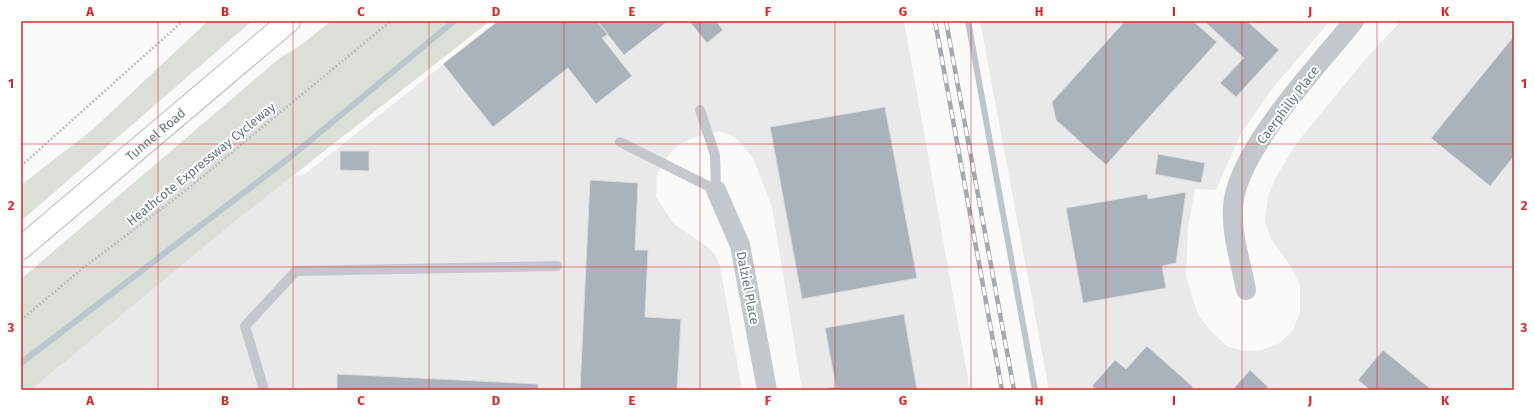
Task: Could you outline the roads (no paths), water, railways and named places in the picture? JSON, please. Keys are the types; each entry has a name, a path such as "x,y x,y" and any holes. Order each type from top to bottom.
{"highway":[{"name":"Tunnel Road","path":"21,248 289,21"}],"street":[{"name":"Caerphilly Place","path":"1246,290 1233,225 1233,206 1236,187 1253,152 1274,120 1354,21"},
{"name":"Dalziel Place","path":"716,190 740,245 767,390"}],"lane":[{"path":"620,142 716,190 715,155 700,110"},
{"path":"264,390 245,326 296,271 557,266"}],"waterway":[{"path":"21,363 289,158 454,21"},
{"path":"968,21 1035,390"}],"railway":[{"path":"935,21 1002,390"},
{"path":"946,21 1014,390"}]}
